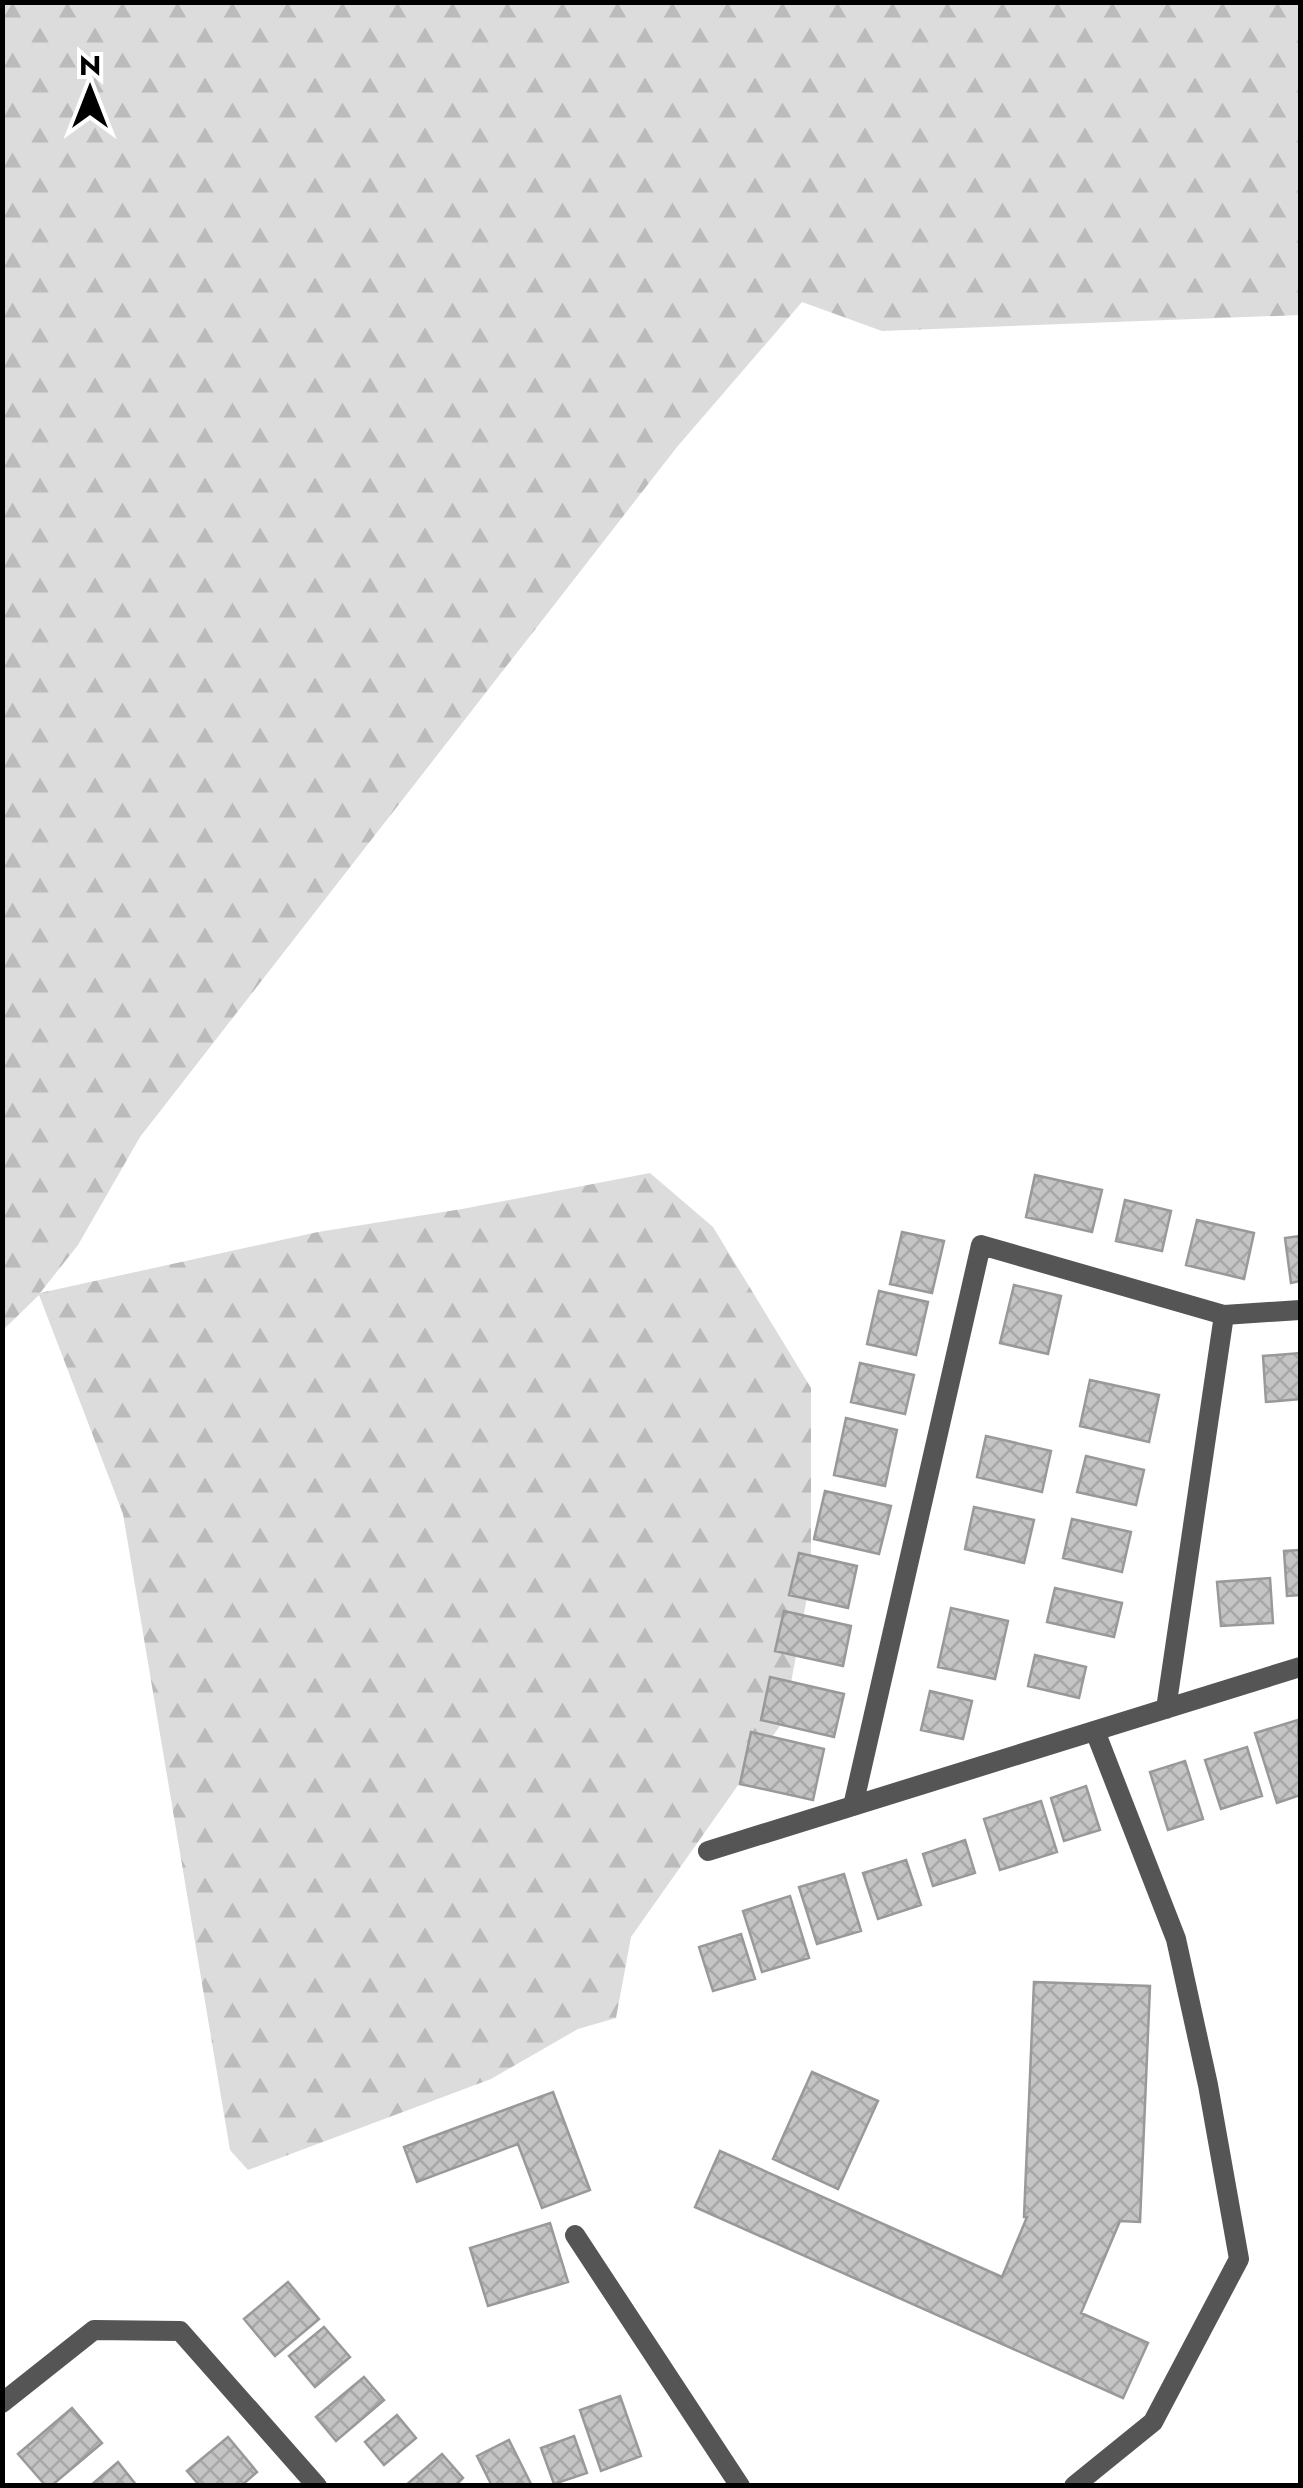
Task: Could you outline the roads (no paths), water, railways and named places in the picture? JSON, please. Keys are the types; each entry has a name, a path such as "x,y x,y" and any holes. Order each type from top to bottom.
{"street":[{"path":"853,1806 982,1245 1224,1315 1300,1310"},
{"path":"1166,1708 1224,1315"},
{"path":"708,1851 1300,1667"},
{"path":"1074,2486 1153,2422 1239,2259 1208,2085 1176,1939 1094,1731"},
{"path":"575,2234 740,2486"},
{"path":"2,2403 94,2330 180,2331 316,2486"}]}
